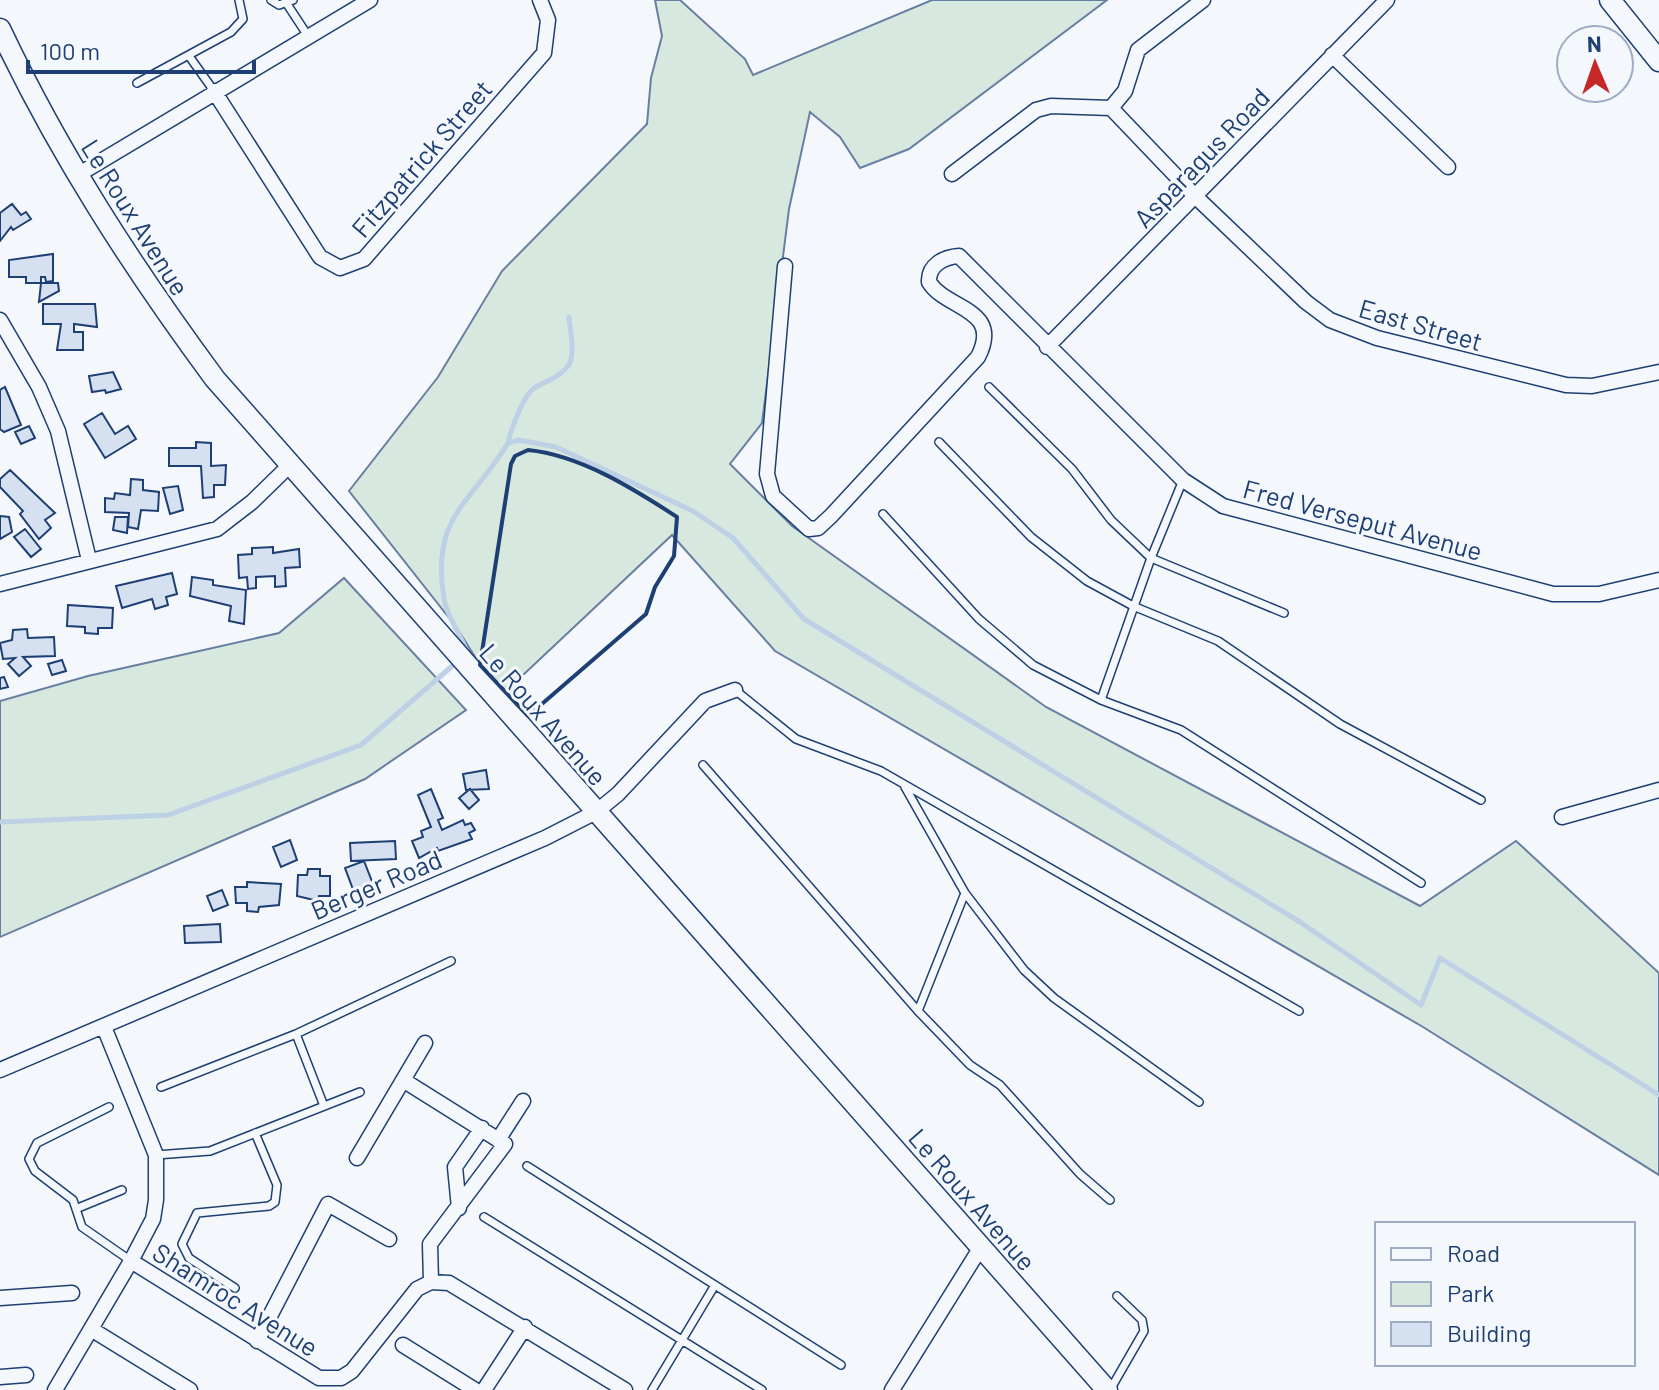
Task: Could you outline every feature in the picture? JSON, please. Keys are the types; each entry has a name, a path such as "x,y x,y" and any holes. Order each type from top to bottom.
{"main road":[{"path":"1610,0 1659,61"},
{"name":"Le Roux Avenue","path":"2,38 76,176 152,294 197,354 290,465 1109,1390"}],"street":[{"path":"76,176 370,0"},
{"name":"Fitzpatrick Street","path":"214,91 320,257 340,268 354,265 377,244 544,53 549,29 540,0"},
{"path":"952,174 1036,110 1051,106 1111,108 1125,91 1138,50 1203,0"},
{"name":"Asparagus Road","path":"1047,347 1387,0"},
{"path":"1332,55 1448,167"},
{"name":"East Street","path":"1111,108 1196,197 1317,312 1345,328 1566,385 1592,386 1659,372"},
{"name":"Fred Verseput Avenue","path":"785,266 767,474 769,487 780,505 800,524 812,530 831,516 978,357 985,336 977,317 937,292 929,282 930,271 936,265 959,256 1183,480 1223,506 1553,594 1599,594 1659,580"},
{"path":"0,320 39,387 58,431 89,560"},
{"path":"0,584 217,529 252,502 290,465"},
{"name":"Berger Road","path":"0,1070 545,838 596,812 618,794 700,705 735,690"},
{"path":"1562,817 1659,790"},
{"path":"55,1390 153,1219 156,1155 104,1027"},
{"path":"357,1158 425,1043"},
{"path":"403,1080 502,1142"},
{"path":"523,1101 502,1142 459,1208 430,1244 431,1282 449,1283 625,1390"},
{"path":"459,1208 455,1167 482,1128"},
{"path":"257,1341 328,1204 389,1239"},
{"path":"892,1390 981,1247"},
{"name":"Shamroc Avenue","path":"131,1261 310,1375 330,1380 341,1378 363,1360 417,1289 431,1282"},
{"path":"0,1298 72,1293"},
{"path":"484,1390 525,1327"},
{"path":"91,1329 190,1390"},
{"path":"403,1345 475,1390"},
{"path":"0,1377 26,1375"}],"lane":[{"path":"137,83 238,26 244,14 239,0"},
{"path":"271,0 275,5 290,2 308,36"},
{"path":"189,56 214,91"},
{"path":"989,387 1072,469 1111,520 1151,558 1284,613"},
{"path":"939,442 1031,537 1078,575 1133,606 1218,641 1340,724 1481,800"},
{"path":"1101,700 1133,606 1183,480"},
{"path":"883,514 994,635 1047,675 1101,700 1181,730 1421,883"},
{"path":"735,690 796,739 858,760 1299,1011"},
{"path":"703,765 918,1011 970,1065 1000,1085 1080,1174 1110,1200"},
{"path":"904,785 965,893 1040,985 1199,1102"},
{"path":"918,1011 965,893"},
{"path":"161,1087 296,1034 451,961"},
{"path":"296,1034 324,1106"},
{"path":"156,1155 210,1151 360,1092"},
{"path":"109,1107 47,1137 31,1150 29,1159 35,1171 78,1208 82,1227 131,1261"},
{"path":"235,1288 189,1258 182,1244 197,1213 269,1206 275,1202 277,1185 255,1133"},
{"path":"527,1166 841,1365"},
{"path":"78,1208 122,1190"},
{"path":"484,1217 762,1390"},
{"path":"652,1390 715,1285"},
{"path":"1109,1390 1144,1331 1142,1320 1117,1296"}],"green space":[{"path":"655,0 680,0 745,59 753,75 932,0 1107,0 909,149 860,168 840,137 810,112 789,209 762,423 730,464 792,526 1046,707 1420,906 1516,841 1659,973 1659,1175 1423,1027 775,651 672,535 505,692 480,665 457,628 349,491 438,377 502,271 647,124 651,78 662,36"},
{"path":"344,578 466,710 365,779 0,937 0,701 88,676 279,633"}],"building":[{"path":"12,204 21,215 26,212 31,219 13,230 11,227 0,241 0,213"},
{"path":"53,254 53,281 46,282 45,277 41,277 41,283 26,283 26,277 9,277 9,260"},
{"path":"41,283 58,283 59,291 39,302"},
{"path":"43,304 95,304 97,327 74,324 74,332 83,332 83,350 57,350 61,324 43,324"},
{"path":"113,372 121,389 106,393 105,390 92,392 89,376"},
{"path":"5,387 21,425 4,432 0,429 0,390"},
{"path":"102,413 115,434 128,426 136,439 105,458 84,424"},
{"path":"29,426 35,438 21,444 15,432"},
{"path":"196,442 211,443 211,466 226,465 225,485 214,485 214,497 203,498 201,466 169,466 169,448 196,448"},
{"path":"10,470 55,513 45,520 51,528 39,539 20,514 23,511 0,487 0,479"},
{"path":"131,479 143,480 143,490 159,492 158,511 141,510 138,529 128,527 129,513 105,512 105,498 114,499 115,493 130,495"},
{"path":"178,486 183,510 170,514 163,488"},
{"path":"0,516 9,517 12,532 0,539"},
{"path":"115,517 128,517 127,533 113,530"},
{"path":"25,529 41,549 31,557 14,537"},
{"path":"273,547 273,553 299,549 300,567 285,568 286,586 275,587 275,576 256,577 256,588 248,589 247,577 239,578 238,555 252,554 252,548"},
{"path":"172,573 177,594 166,597 168,605 155,609 152,599 122,608 116,586"},
{"path":"192,577 213,580 213,585 246,590 244,624 229,621 231,606 190,596"},
{"path":"68,605 113,608 112,628 98,628 98,634 85,633 85,627 67,626"},
{"path":"27,629 28,638 54,637 55,656 23,657 31,666 19,676 8,664 15,658 3,659 0,643 12,640 13,630"},
{"path":"62,660 66,671 52,675 48,664"},
{"path":"4,677 8,687 0,689 0,678"},
{"path":"486,770 489,789 466,790 463,774"},
{"path":"431,789 443,818 438,820 442,830 463,820 465,825 471,823 475,830 469,833 472,839 438,851 437,848 419,858 412,841 423,837 421,831 431,827 418,795"},
{"path":"470,789 479,800 469,809 459,798"},
{"path":"290,840 297,860 281,867 273,847"},
{"path":"395,841 396,859 351,861 350,843"},
{"path":"364,861 373,884 354,892 345,868"},
{"path":"308,869 320,869 320,876 330,876 330,896 319,896 318,901 297,896 298,875 307,875"},
{"path":"247,882 281,884 279,905 259,907 258,912 247,911 247,903 236,903 235,887 247,887"},
{"path":"222,890 228,905 213,911 207,896"},
{"path":"220,924 221,942 185,943 184,926"}],"waterway":[{"path":"508,443 527,396 568,366 572,349 569,317"},
{"path":"466,651 444,599 441,571 449,529 457,512 508,443 519,440 556,447 693,511 733,538 804,619 1300,922 1421,1005 1440,958 1659,1095"},
{"path":"0,822 168,815 361,745 458,661"}],"wall":[{"path":"528,450 587,466 677,517 674,556 655,587 646,614 528,716 480,665 511,464 515,456 528,450"}]}
